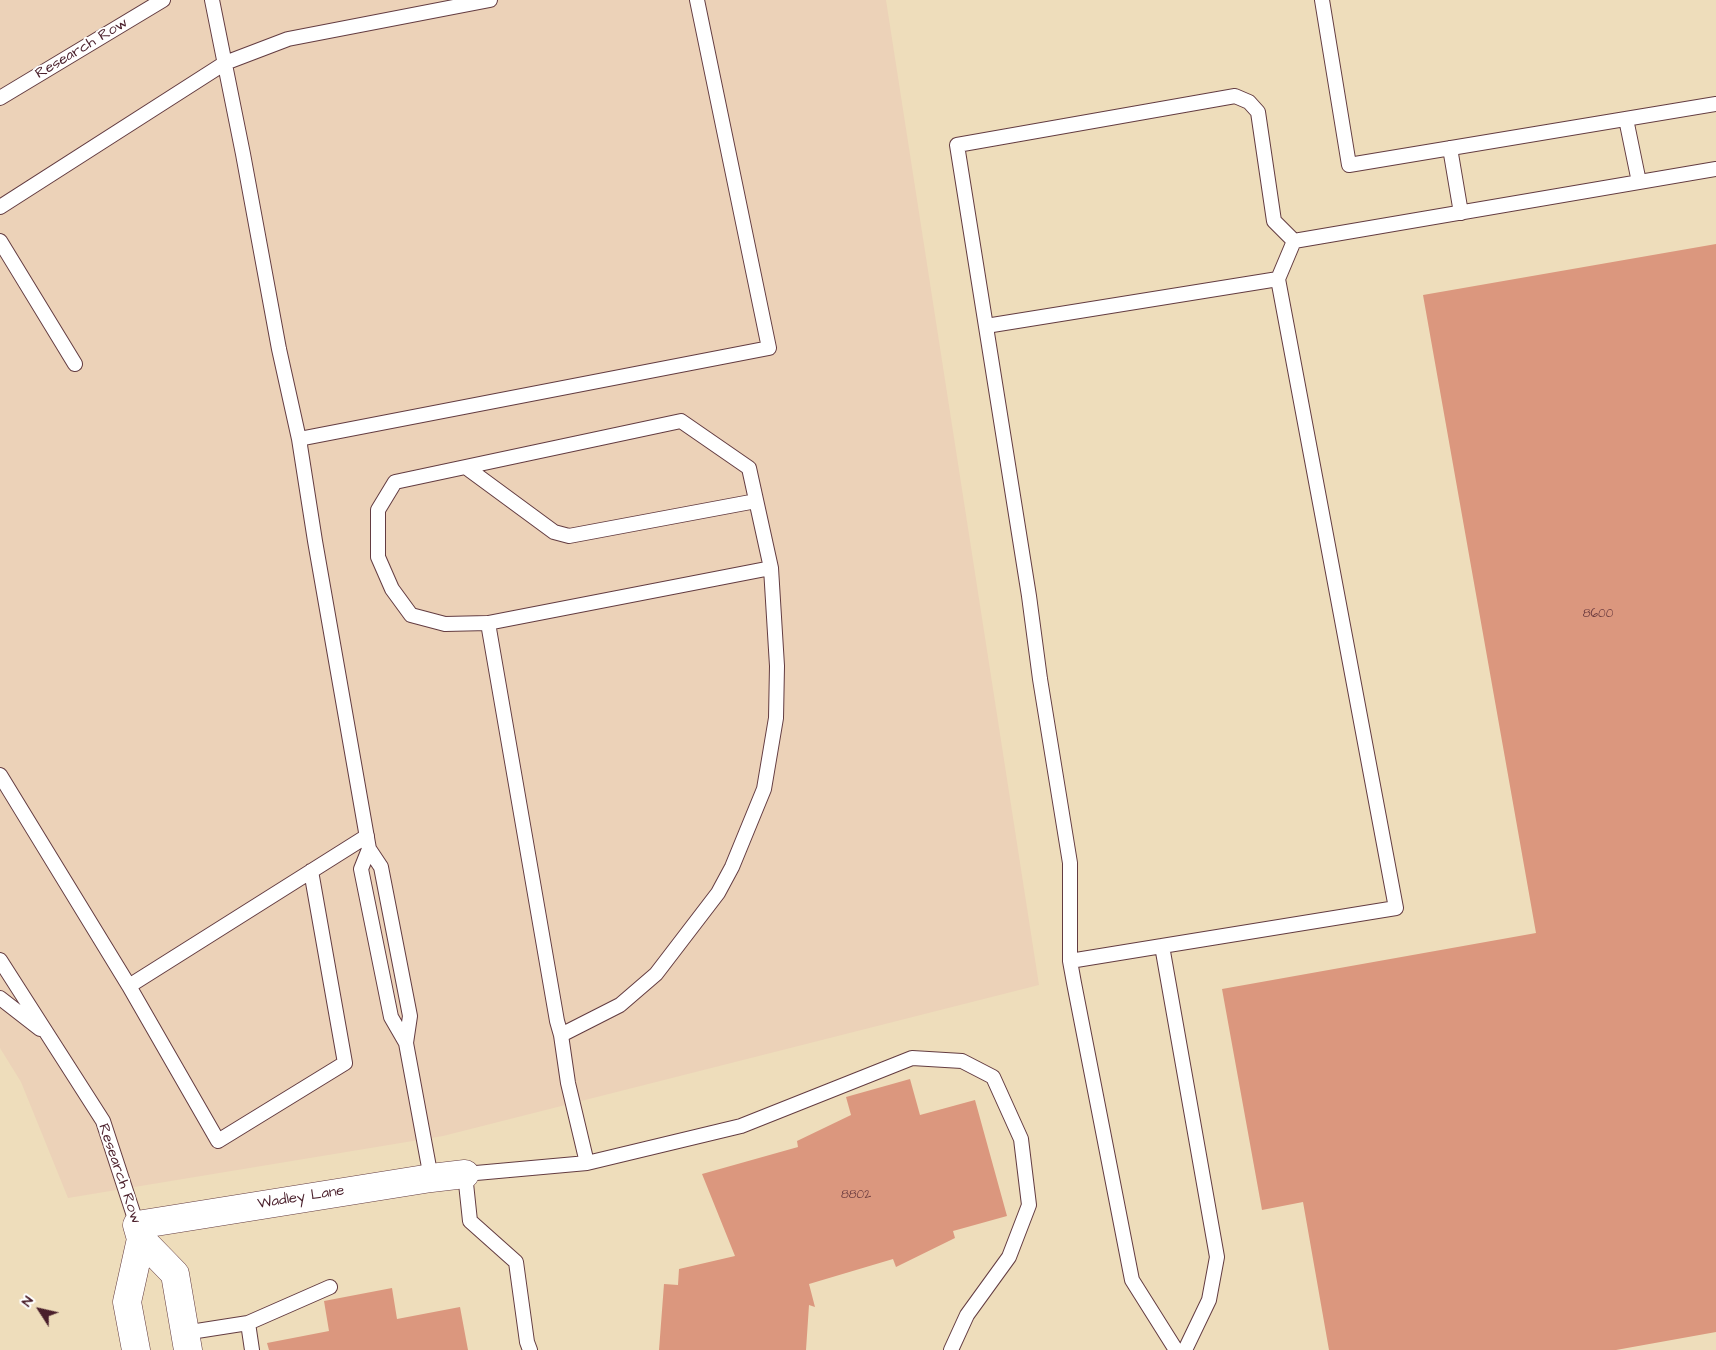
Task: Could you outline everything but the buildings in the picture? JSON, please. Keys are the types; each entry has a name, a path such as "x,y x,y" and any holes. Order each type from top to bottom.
{"street":[{"name":"Wadley Lane","path":"139,1232 431,1178 465,1174"},
{"name":"Research Row","path":"139,1232 175,1274 186,1342"},
{"name":"Research Row","path":"136,1350 127,1302 139,1232"}],"lane":[{"name":"Research Row","path":"0,98 163,0"},
{"path":"212,0 279,349 299,440 368,842 381,867 410,1016 406,1043 431,1178"},
{"path":"0,207 225,64 288,39 490,0"},
{"path":"299,440 769,348 696,0"},
{"path":"1322,0 1349,165 1716,104"},
{"path":"1176,1350 1132,1280 1070,961 1070,863 957,145 1236,96 1249,102 1258,112 1274,220 1294,241"},
{"path":"1626,119 1639,182"},
{"path":"1450,148 1461,213"},
{"path":"1294,241 1716,170"},
{"path":"0,241 75,364"},
{"path":"1070,961 1396,908 1278,279 1294,241"},
{"path":"986,326 1278,279"},
{"path":"561,1035 620,1005 656,974 718,893 732,866 764,790 776,718 777,666 771,568 748,468 681,421 395,482 378,510 378,557 392,589 411,615 445,624 488,622 771,568"},
{"path":"466,468 554,532 569,536 756,501"},
{"path":"488,622 568,1083 587,1163"},
{"path":"0,774 129,986 218,1141 345,1063 311,871"},
{"path":"129,986 311,871 368,842"},
{"path":"368,842 361,869 391,1017 406,1043"},
{"path":"376,944 395,939"},
{"path":"1162,946 1217,1258 1209,1300 1185,1350"},
{"name":"Research Row","path":"1,963 102,1122 139,1232"},
{"name":"Research Row","path":"0,998 47,1034"},
{"path":"530,1350 527,1342 516,1262 470,1221 465,1174 587,1163 741,1126 912,1058 962,1061 993,1076 1021,1139 1028,1205 1009,1257 967,1315 951,1350"},
{"path":"186,1342 248,1323 330,1287"},
{"path":"248,1323 252,1350"}],"shaded area":[{"path":"0,0 886,0 1039,985 443,1136 68,1198 21,1082 0,1048"}]}
